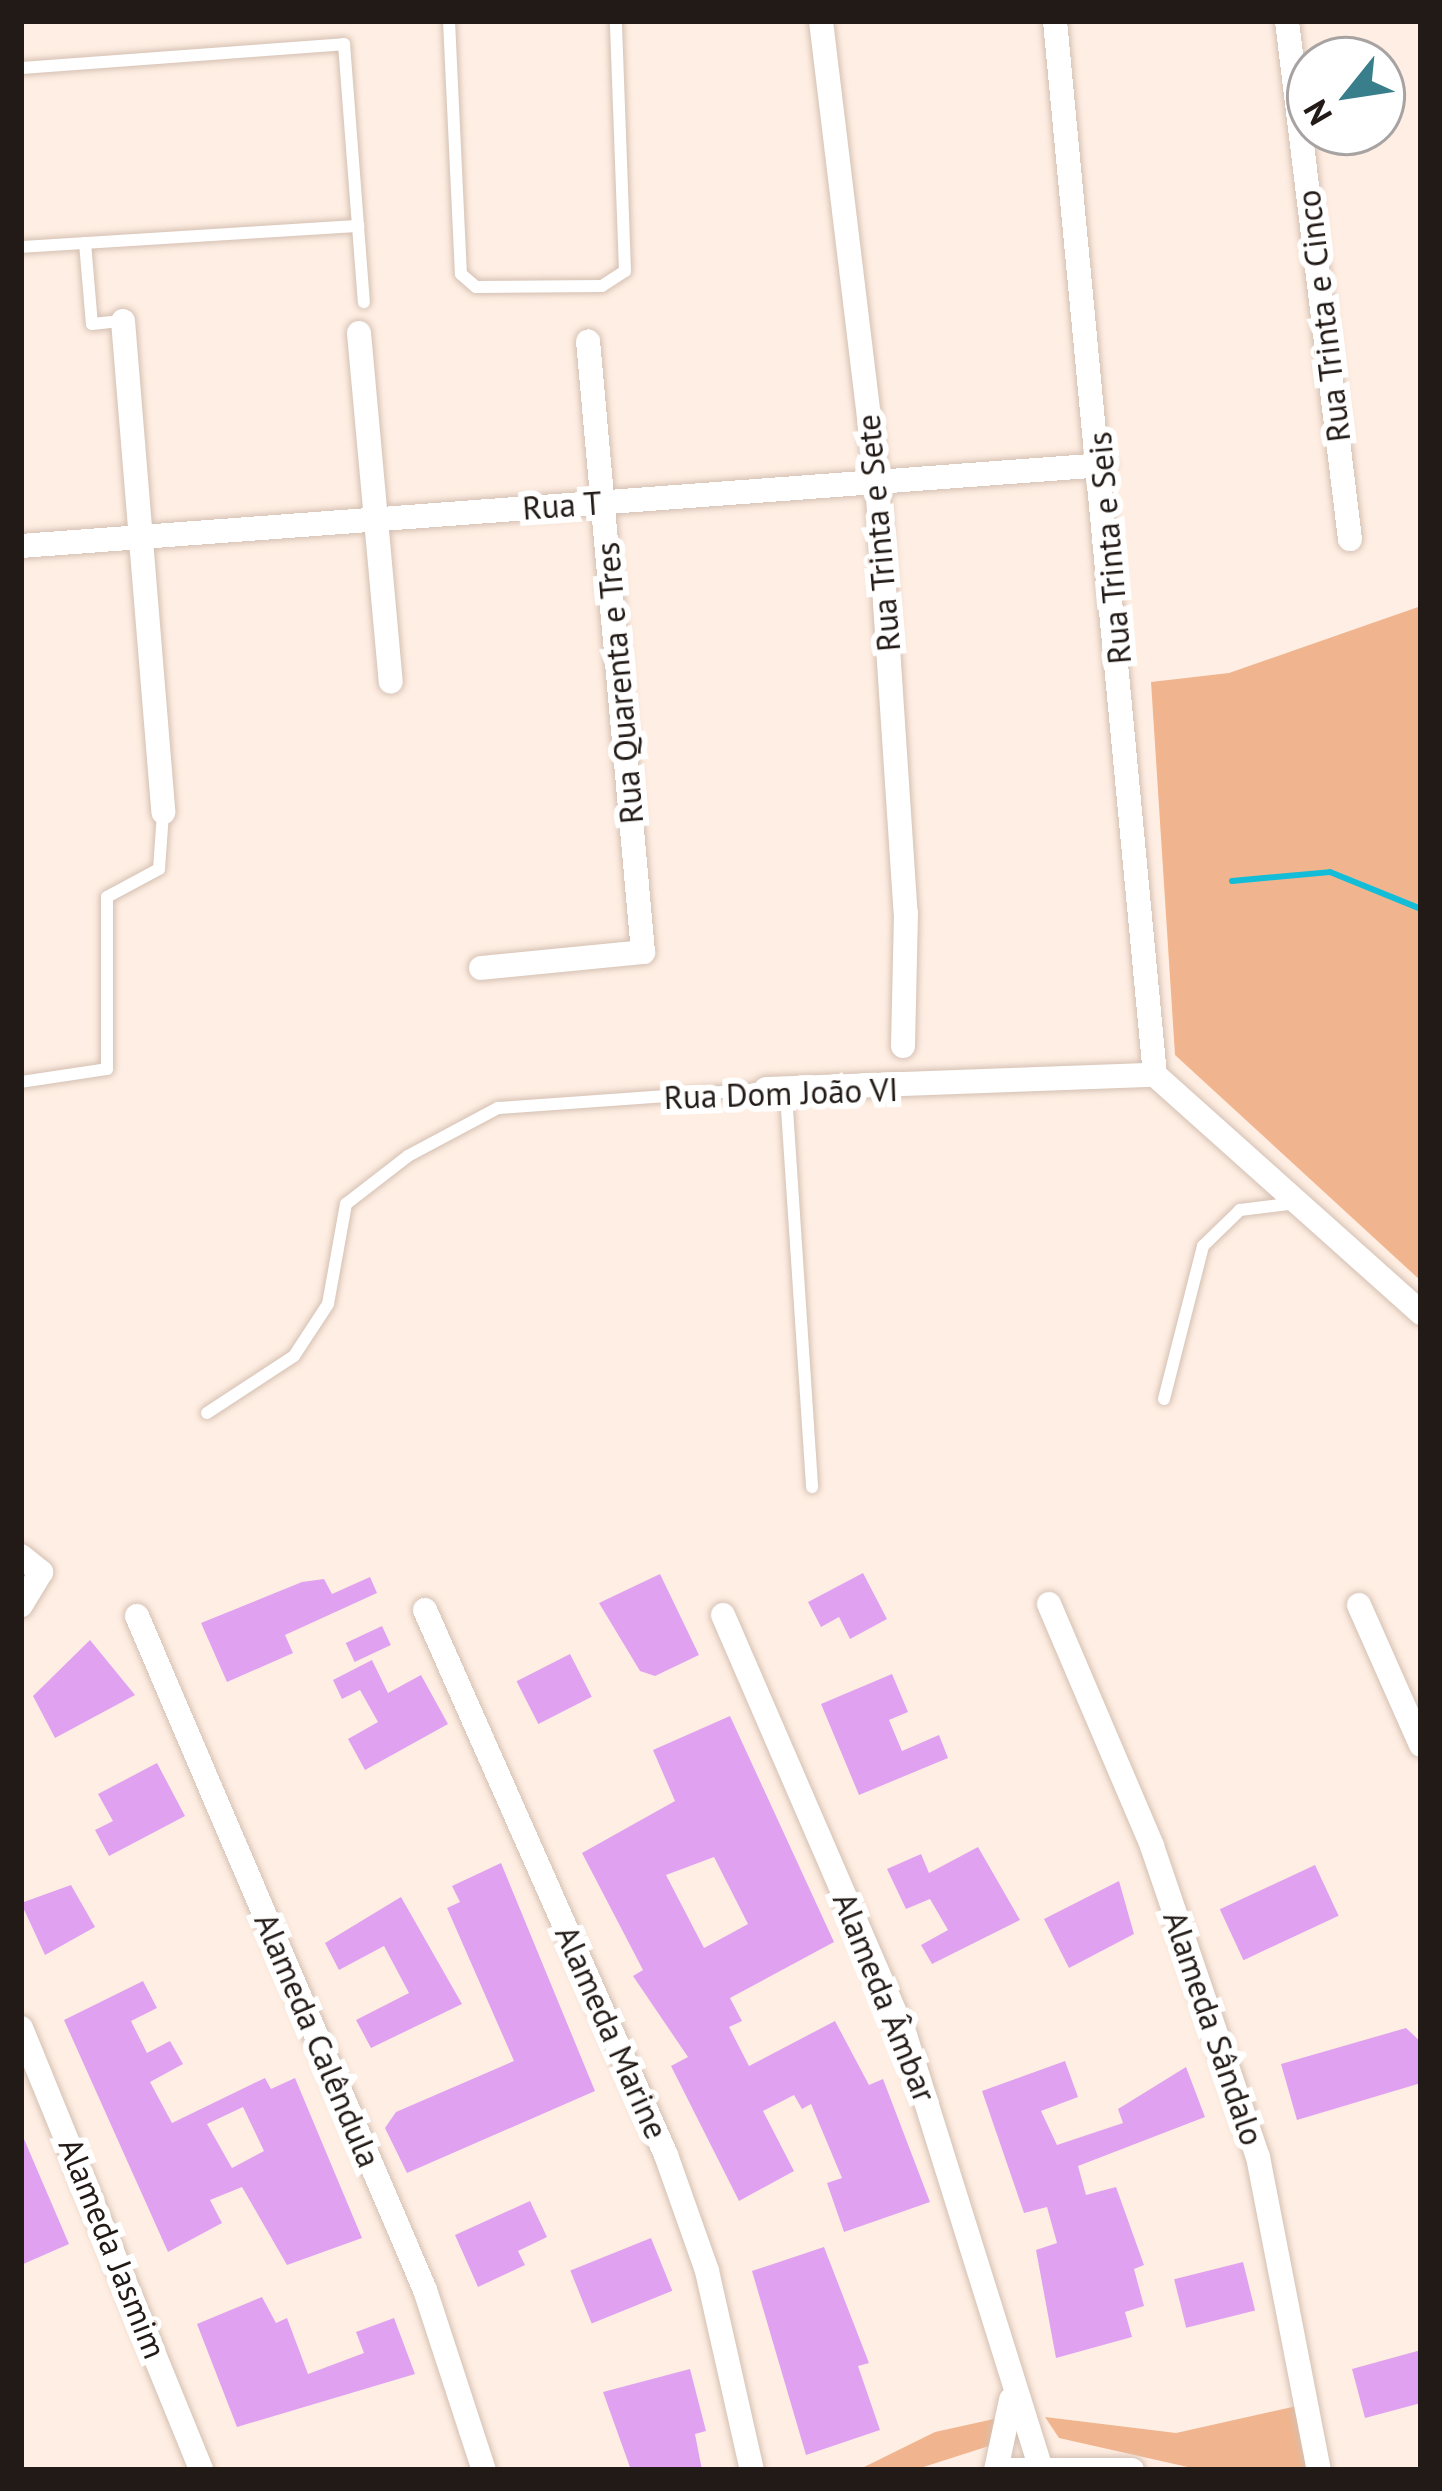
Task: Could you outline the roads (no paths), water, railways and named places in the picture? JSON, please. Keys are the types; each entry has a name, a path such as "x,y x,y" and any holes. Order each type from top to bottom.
{"street":[{"name":"Rua Trinta e Sete","path":"821,21 877,482 906,913 903,1046"},
{"name":"Rua Trinta e Seis","path":"1054,21 1103,465 1155,1075"},
{"name":"Rua Trinta e Cinco","path":"1287,21 1350,539"},
{"path":"123,321 163,812"},
{"path":"358,333 391,682"},
{"name":"Rua Quarenta e Tres","path":"481,968 644,952 588,341"},
{"name":"Rua T","path":"21,546 1103,465"},
{"path":"1155,1075 1421,1313"},
{"name":"Rua Dom João VI","path":"776,1092 1155,1075"},
{"path":"21,1556 41,1572 21,1605"},
{"name":"Alameda Sândalo","path":"1049,1604 1152,1846 1258,2156 1319,2470"},
{"path":"1359,1605 1421,1745"},
{"name":"Alameda Marine","path":"425,1610 666,2155 707,2271 752,2470"},
{"name":"Alameda Calêndula","path":"137,1616 424,2290 484,2470"},
{"name":"Alameda Âmbar","path":"723,1616 905,2035 1012,2391 1040,2465"},
{"name":"Alameda Jasmim","path":"21,2028 201,2470"},
{"name":"Alameda Âmbar","path":"1000,2470 1012,2391"},
{"path":"1000,2470 1040,2465 1130,2470"}],"lane":[{"path":"449,21 461,274 476,287 602,286 625,271 616,21"},
{"path":"21,68 344,44 364,302"},
{"path":"21,247 358,226"},
{"path":"85,243 92,323 123,321"},
{"path":"21,1082 106,1069 107,897 159,869 163,812"},
{"path":"776,1092 812,1487"},
{"name":"Rua Dom João VI","path":"207,1413 294,1356 328,1304 346,1204 408,1156 499,1108 776,1092"},
{"path":"1165,1399 1203,1246 1240,1210 1298,1203"}],"waterway":[{"path":"1232,881 1330,872 1421,909"}]}
